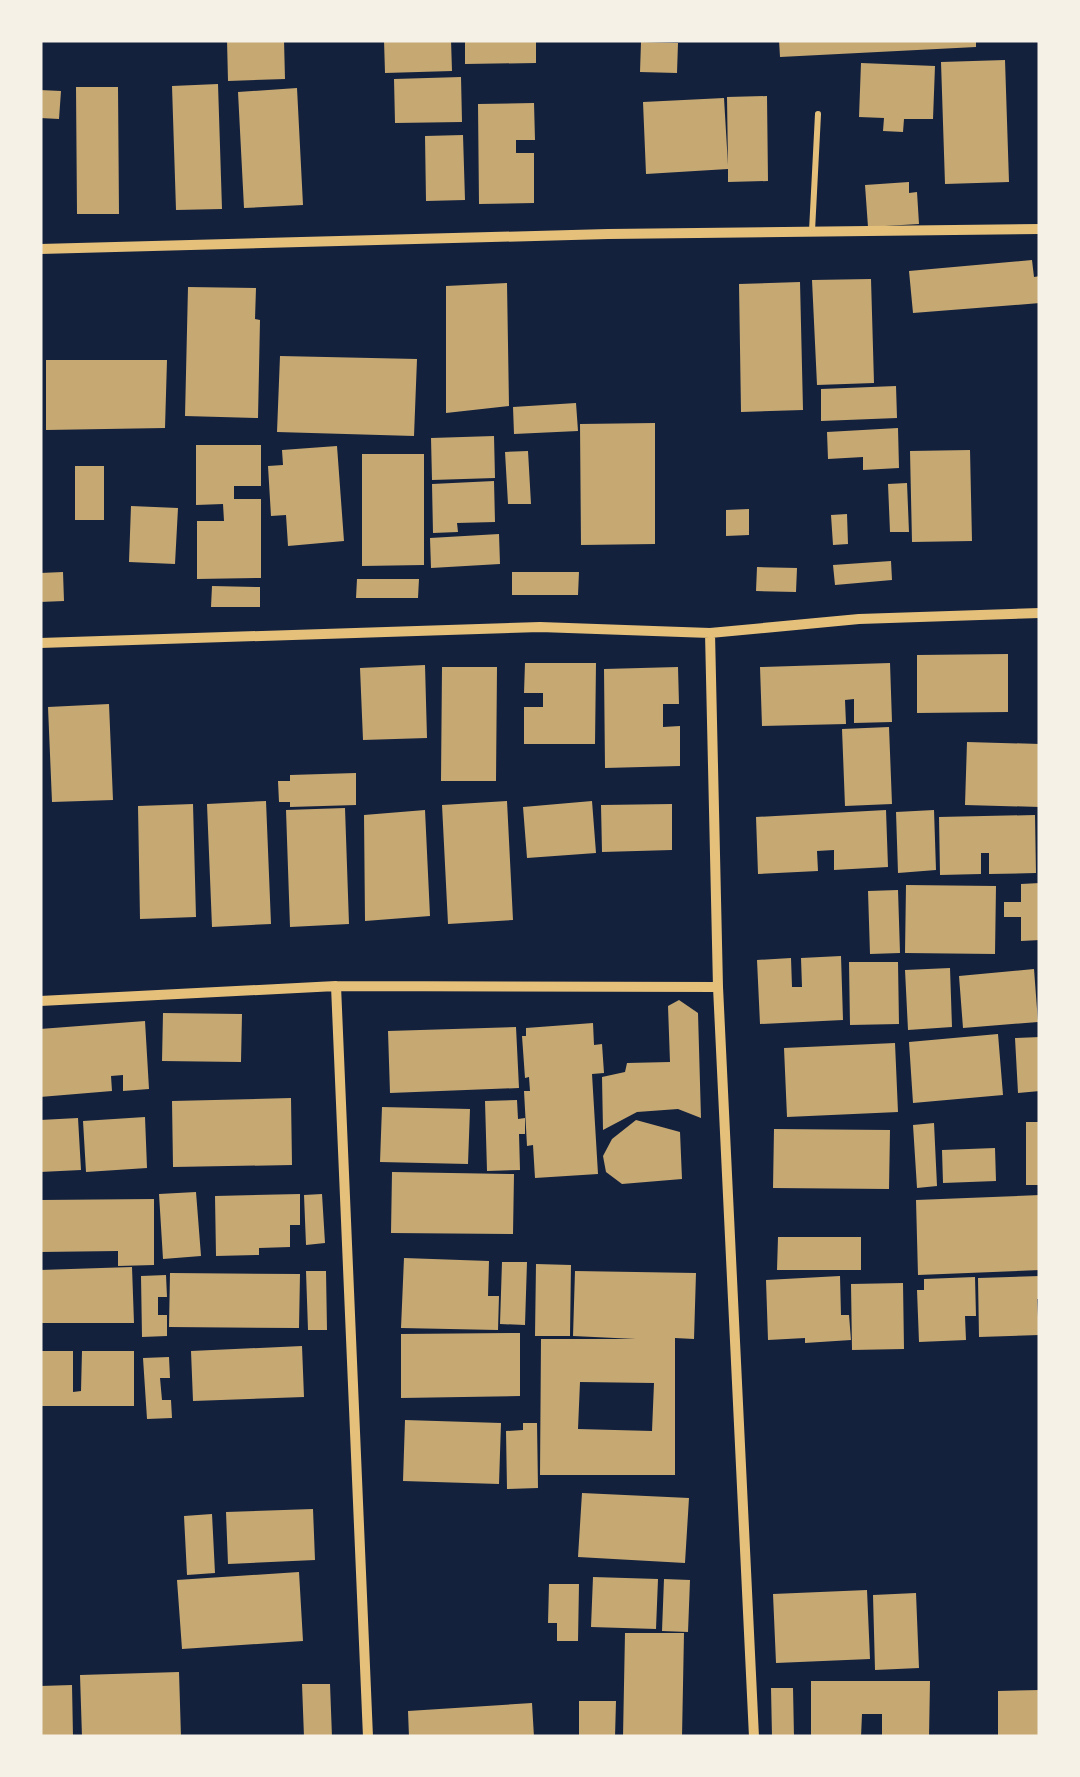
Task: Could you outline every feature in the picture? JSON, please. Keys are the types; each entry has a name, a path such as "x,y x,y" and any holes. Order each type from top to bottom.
{"street":[{"path":"40,249 608,234 1040,229"},
{"path":"40,643 540,627 710,633 860,619 1040,613"},
{"path":"710,633 718,987 754,1737"},
{"path":"40,1001 336,986 718,987"},
{"path":"336,986 368,1737"}],"lane":[{"path":"812,232 818,114"}],"building":[{"path":"227,40 284,40 285,79 228,81"},
{"path":"384,40 451,40 452,71 385,73"},
{"path":"465,40 536,40 536,63 465,64"},
{"path":"779,40 976,40 976,47 780,57"},
{"path":"641,42 678,43 677,73 640,72"},
{"path":"1005,60 1009,182 945,184 941,62"},
{"path":"861,63 935,66 933,119 904,119 903,132 883,131 884,118 859,117"},
{"path":"461,77 462,122 395,123 394,79"},
{"path":"218,84 222,209 176,210 172,86"},
{"path":"76,87 118,87 119,214 77,214"},
{"path":"297,88 303,205 244,208 238,92"},
{"path":"40,90 61,91 59,119 40,118"},
{"path":"767,96 768,181 728,182 728,169 646,174 643,102 724,98 728,165 727,97"},
{"path":"534,103 535,140 516,140 516,153 534,153 534,203 479,204 478,104"},
{"path":"463,135 465,200 426,201 425,136"},
{"path":"909,182 909,193 917,192 919,224 868,227 865,185"},
{"path":"1032,260 1034,277 1040,276 1040,303 913,313 909,271"},
{"path":"871,279 874,383 817,385 812,280"},
{"path":"800,282 803,410 741,412 739,284"},
{"path":"507,283 509,406 446,413 446,286"},
{"path":"188,287 256,288 255,319 260,320 258,418 185,416"},
{"path":"280,356 417,359 414,436 277,432"},
{"path":"46,360 167,360 165,428 46,430"},
{"path":"896,386 897,418 821,421 821,389"},
{"path":"576,403 578,431 514,434 513,407"},
{"path":"655,423 655,544 581,545 580,424"},
{"path":"898,428 899,468 863,470 863,457 828,459 827,432"},
{"path":"494,436 495,478 432,480 431,438"},
{"path":"196,445 261,445 261,486 234,486 234,499 261,499 261,578 197,579 197,521 224,521 223,504 196,505"},
{"path":"337,446 344,541 288,546 286,515 271,516 268,466 283,465 282,450"},
{"path":"970,450 972,541 912,542 910,451"},
{"path":"528,451 531,504 508,504 505,452"},
{"path":"362,454 424,454 424,565 362,566"},
{"path":"75,466 104,466 104,520 75,520"},
{"path":"494,481 495,522 457,523 458,532 433,533 432,484"},
{"path":"907,483 909,532 890,532 888,484"},
{"path":"131,506 178,508 175,564 129,562"},
{"path":"749,509 749,535 726,536 726,510"},
{"path":"847,514 848,544 833,545 831,515"},
{"path":"499,534 500,564 431,568 430,538"},
{"path":"891,561 892,580 835,585 833,565"},
{"path":"757,567 797,568 796,592 756,591"},
{"path":"63,572 64,601 40,602 40,573"},
{"path":"512,572 579,572 578,595 512,595"},
{"path":"357,579 419,579 418,598 356,598"},
{"path":"212,586 260,587 260,607 211,607"},
{"path":"1008,654 1008,712 917,713 917,655"},
{"path":"525,663 596,663 595,744 524,744 524,707 543,707 543,693 524,693"},
{"path":"890,663 892,722 854,723 854,699 845,700 846,724 762,726 760,667"},
{"path":"425,665 427,738 363,740 360,668"},
{"path":"442,667 497,667 496,781 441,781"},
{"path":"678,667 679,704 663,704 663,727 680,726 680,766 605,768 604,669"},
{"path":"109,704 113,800 52,802 48,707"},
{"path":"889,727 892,804 845,806 842,729"},
{"path":"967,742 1040,744 1040,807 965,805"},
{"path":"356,773 356,805 290,807 290,802 279,802 278,781 290,781 290,775"},
{"path":"266,801 271,924 212,927 207,804"},
{"path":"507,801 513,920 448,924 442,805"},
{"path":"592,801 596,853 527,858 523,807"},
{"path":"193,804 196,917 140,919 138,806"},
{"path":"672,804 672,850 602,852 601,805"},
{"path":"345,808 349,924 290,927 286,810"},
{"path":"425,810 430,916 365,921 364,815"},
{"path":"886,810 888,867 834,870 834,850 817,851 818,871 758,874 756,817"},
{"path":"934,810 936,870 898,873 896,812"},
{"path":"1035,815 1036,873 989,874 989,853 981,853 981,874 940,875 939,817"},
{"path":"1040,883 1040,940 1021,941 1021,917 1004,917 1004,902 1021,902 1021,884"},
{"path":"906,885 996,886 995,954 905,953"},
{"path":"898,890 900,953 870,954 868,891"},
{"path":"841,956 843,1020 760,1024 757,960 791,958 792,987 802,987 801,958"},
{"path":"849,962 898,962 899,1024 850,1025"},
{"path":"950,968 952,1027 908,1030 905,970"},
{"path":"1034,969 1038,1022 963,1028 959,976"},
{"path":"679,1000 698,1013 701,1118 678,1109 637,1112 603,1130 602,1077 625,1072 627,1063 670,1062 668,1006"},
{"path":"163,1013 242,1014 241,1062 162,1061"},
{"path":"145,1021 149,1089 123,1091 123,1075 111,1076 112,1091 40,1097 40,1029"},
{"path":"593,1023 594,1045 602,1044 604,1073 592,1074 598,1174 535,1178 533,1145 527,1146 524,1091 530,1091 529,1077 525,1078 522,1036 526,1036 526,1028"},
{"path":"516,1027 519,1088 390,1093 388,1031"},
{"path":"998,1034 1003,1095 913,1103 909,1042"},
{"path":"1040,1037 1040,1091 1018,1093 1015,1038"},
{"path":"895,1043 898,1112 787,1117 784,1048"},
{"path":"291,1098 292,1165 173,1167 172,1101"},
{"path":"517,1100 518,1119 525,1118 525,1134 519,1134 520,1170 487,1171 485,1101"},
{"path":"382,1107 470,1109 468,1164 380,1162"},
{"path":"145,1117 147,1168 86,1172 83,1121"},
{"path":"78,1118 81,1170 40,1172 40,1120"},
{"path":"636,1120 680,1132 682,1179 622,1184 606,1172 603,1156 612,1139"},
{"path":"1026,1122 1040,1122 1040,1185 1026,1185"},
{"path":"934,1123 937,1186 917,1188 913,1125"},
{"path":"774,1129 890,1130 889,1189 773,1188"},
{"path":"995,1148 996,1181 943,1183 942,1150"},
{"path":"392,1172 514,1174 513,1234 391,1233"},
{"path":"196,1192 201,1256 163,1259 159,1194"},
{"path":"300,1194 300,1225 290,1225 290,1247 259,1248 259,1255 216,1256 215,1196"},
{"path":"322,1194 325,1243 306,1245 304,1195"},
{"path":"1040,1195 1040,1270 918,1275 916,1200"},
{"path":"154,1199 154,1265 118,1266 118,1251 40,1252 40,1200"},
{"path":"778,1237 861,1237 861,1270 777,1270"},
{"path":"404,1258 489,1261 488,1296 499,1296 498,1330 401,1328"},
{"path":"502,1262 527,1262 525,1325 500,1324"},
{"path":"536,1264 571,1265 570,1336 535,1336"},
{"path":"132,1267 134,1323 40,1323 40,1270"},
{"path":"306,1271 326,1271 327,1330 308,1330"},
{"path":"575,1271 696,1273 694,1339 675,1338 675,1475 540,1475 541,1339 636,1339 573,1336","holes":["580,1382 654,1383 652,1431 578,1429"]},
{"path":"170,1273 300,1274 299,1328 169,1327"},
{"path":"166,1275 167,1297 158,1297 158,1315 167,1315 167,1336 142,1337 141,1276"},
{"path":"840,1276 841,1315 849,1315 851,1340 768,1340 766,1280"},
{"path":"1040,1276 1039,1335 979,1337 978,1278"},
{"path":"975,1277 976,1316 965,1316 966,1340 919,1342 917,1290 924,1290 924,1279"},
{"path":"903,1283 904,1349 852,1350 851,1284"},
{"path":"520,1333 520,1396 401,1398 401,1334"},
{"path":"302,1346 304,1397 193,1401 191,1351"},
{"path":"40,1351 73,1351 73,1392 81,1391 82,1351 134,1351 134,1406 40,1406"},
{"path":"169,1357 170,1378 160,1378 162,1400 171,1400 172,1418 147,1419 143,1358"},
{"path":"405,1420 501,1423 499,1484 403,1481"},
{"path":"523,1423 537,1423 538,1488 507,1489 506,1431 523,1430"},
{"path":"582,1493 689,1498 685,1563 578,1557"},
{"path":"313,1509 315,1560 228,1564 226,1512"},
{"path":"212,1514 215,1573 187,1575 184,1516"},
{"path":"299,1572 303,1641 182,1649 177,1580"},
{"path":"593,1577 658,1579 656,1629 591,1627"},
{"path":"664,1579 690,1580 688,1632 662,1631"},
{"path":"549,1584 579,1584 578,1641 557,1641 557,1623 548,1623"},
{"path":"867,1590 870,1659 776,1663 773,1594"},
{"path":"916,1593 919,1668 875,1670 873,1595"},
{"path":"625,1633 684,1633 682,1737 623,1737"},
{"path":"179,1672 181,1737 82,1737 80,1675"},
{"path":"811,1681 930,1681 929,1737 882,1737 882,1714 862,1714 861,1737 811,1737"},
{"path":"302,1684 330,1684 332,1737 304,1737"},
{"path":"72,1685 73,1737 40,1737 40,1686"},
{"path":"771,1688 793,1688 794,1737 772,1737"},
{"path":"1040,1690 1040,1737 998,1737 998,1691"},
{"path":"579,1701 616,1701 615,1737 579,1737"},
{"path":"532,1703 534,1737 409,1737 408,1711"}]}
